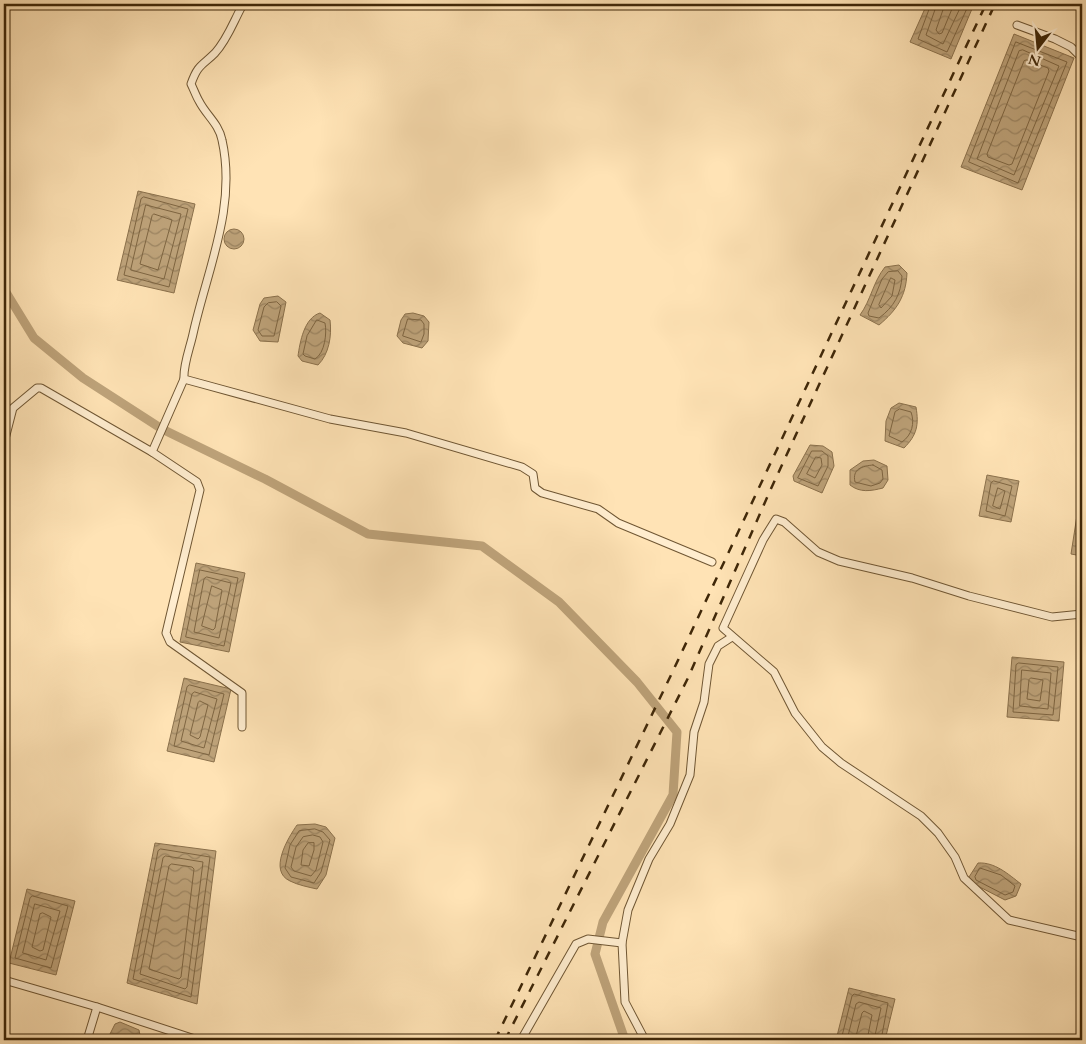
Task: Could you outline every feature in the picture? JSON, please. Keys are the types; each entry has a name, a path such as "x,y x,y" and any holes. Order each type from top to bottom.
{"street":[{"path":"153,449 166,424 184,379 198,308 221,231 226,195 226,168 219,130 199,102 191,84 197,67 214,53 227,36 241,8 239,4"},
{"path":"1017,25 1055,39 1071,48 1082,58"},
{"path":"184,379 330,419 406,433 522,467 533,474 535,488 542,492 598,509 618,522 712,562"},
{"path":"4,443 12,408 37,388 41,388 153,449 197,482 200,490 166,633 170,642 242,693 242,727"},
{"path":"1082,614 1052,617 969,596 912,578 839,561 818,552 784,522 776,519 763,540 723,628 774,672 795,713 822,746 841,763 921,816 938,833 955,857 964,878 1009,920 1082,937"},
{"path":"645,1040 626,1002 622,943 628,910 649,859 670,824 690,775 694,732 704,702 709,664 718,646 732,637"},
{"path":"521,1040 576,944 588,939 622,943"},
{"path":"4,980 97,1007 198,1040"},
{"path":"87,1040 97,1007"}],"water":[{"path":"927,4 974,4 951,59 910,42"},
{"path":"1014,34 1074,58 1022,190 961,167"},
{"path":"138,191 195,204 174,293 117,280"},
{"path":"234,229 241,232 244,239 241,246 234,249 227,246 224,239 227,232"},
{"path":"899,265 907,273 905,289 896,308 879,325 860,315 885,267"},
{"path":"278,296 286,302 278,342 260,341 253,330 260,304 264,298"},
{"path":"320,313 330,320 331,332 325,356 318,365 302,361 298,356 307,325 310,320"},
{"path":"413,313 424,316 429,322 428,341 422,348 403,343 397,336 401,320 405,314"},
{"path":"899,403 916,407 917,413 916,429 912,439 904,448 885,441 886,421 891,408"},
{"path":"810,445 823,446 832,452 834,466 822,493 794,481 793,476"},
{"path":"874,460 887,466 888,480 883,488 862,490 850,485 850,470 863,461"},
{"path":"987,475 1019,481 1011,522 979,516"},
{"path":"1082,483 1082,556 1071,554"},
{"path":"196,563 245,573 229,652 180,642"},
{"path":"1012,657 1064,662 1059,721 1007,717"},
{"path":"184,678 231,689 214,762 167,751"},
{"path":"315,824 326,827 335,838 326,875 317,889 290,881 284,876 280,862 285,846 297,825"},
{"path":"155,843 216,851 197,1004 127,983"},
{"path":"978,863 990,864 1021,884 1016,896 1005,900 970,882 969,877"},
{"path":"27,889 75,901 56,975 9,963"},
{"path":"849,988 895,999 885,1040 836,1040"},
{"path":"120,1022 139,1030 141,1040 107,1040 115,1024"}],"waterway":[{"path":"4,289 34,338 83,378 162,429 265,479 368,534 482,546 559,602 637,682 677,732 673,795 603,922 595,954 625,1040"}],"railway":[{"path":"495,1040 672,673 986,4"},
{"path":"505,1040 688,678 769,493 995,4"}]}
